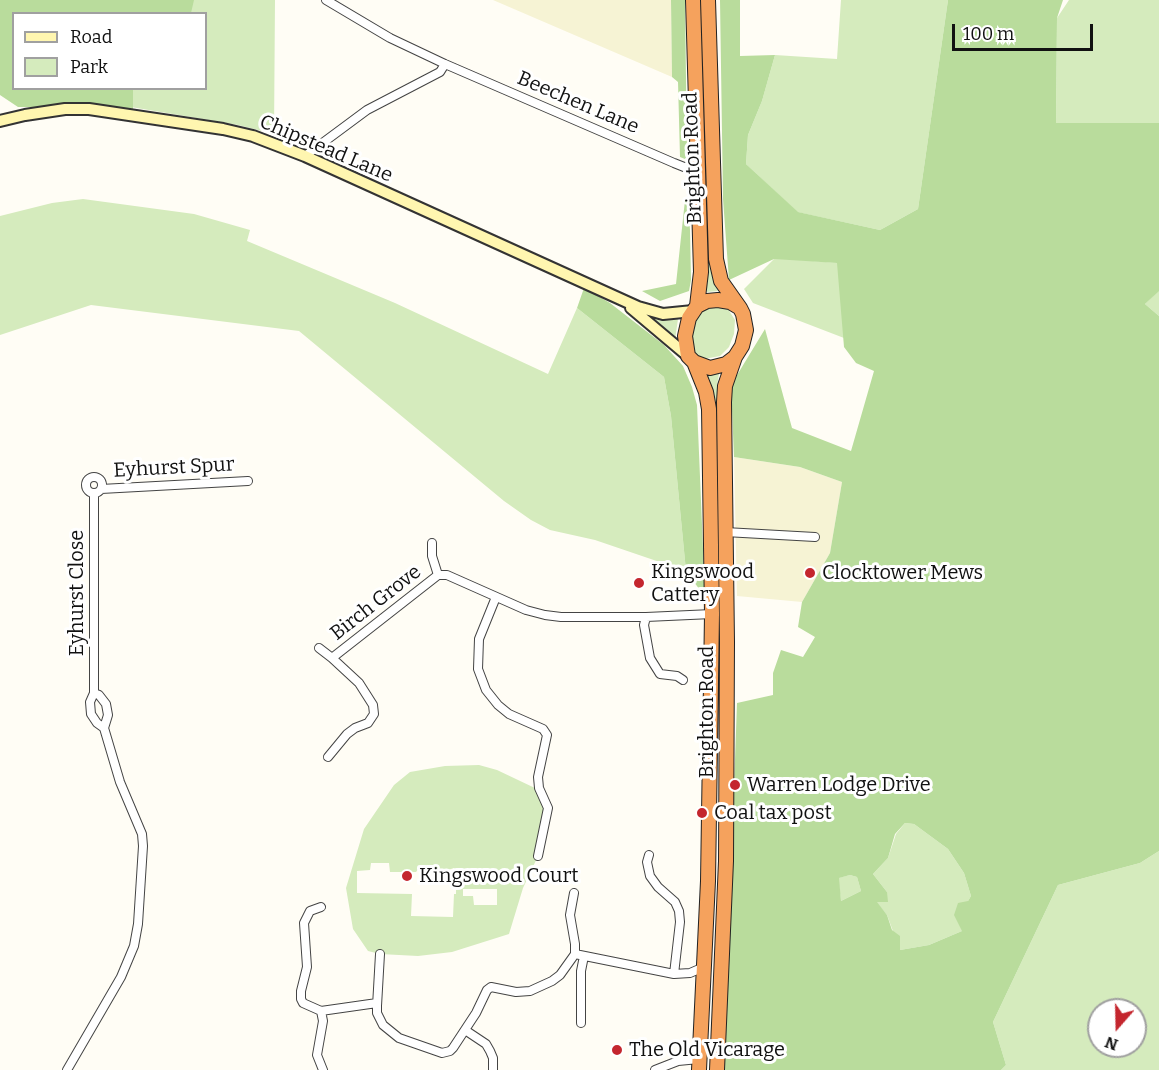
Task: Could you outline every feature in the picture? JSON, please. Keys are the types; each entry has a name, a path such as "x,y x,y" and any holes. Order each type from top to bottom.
{"highway":[{"name":"Brighton Road","path":"693,0 701,272 695,309"},
{"name":"Brighton Road","path":"708,0 716,259 721,280 740,308"},
{"path":"718,300 730,302 740,308 746,323 746,330 742,346 735,357 726,364 715,368 704,366 691,359 685,345 685,336 689,318 695,309 707,301 718,300"},
{"name":"Brighton Road","path":"717,1070 726,861 727,642 724,402 725,386 735,357"},
{"name":"Brighton Road","path":"691,359 706,392 709,409 712,614 708,870 699,1065"}],"street":[{"name":"Beechen Lane","path":"326,0 390,38 445,64 674,164 699,167"},
{"path":"305,156 367,110 440,72 445,64"},
{"name":"Chipstead Lane","path":"0,121 65,109 89,109 223,129 253,136 305,156 649,311 663,314 695,309"},
{"name":"Chipstead Lane","path":"620,299 691,359"},
{"name":"Eyhurst Spur","path":"97,491 248,481"},
{"name":"Eyhurst Close","path":"67,1070 121,976 134,946 138,924 143,846 142,834 120,782 104,728 97,723 90,708 91,697 94,693 97,491"},
{"path":"725,532 815,537"},
{"path":"432,543 432,556 438,575"},
{"name":"Birch Grove","path":"328,757 347,734 368,723 374,714 370,700 359,683 332,658 438,575 447,574 526,610 545,615 561,617 712,614"},
{"path":"496,597 479,639 478,669 486,690 498,705 509,714 543,729 547,735 538,777 539,788 548,808 538,856"},
{"path":"646,616 644,624 650,658 660,674 677,676 683,680"},
{"path":"319,648 332,658"},
{"name":"Eyhurst Close","path":"94,693 99,695 106,704 108,720 104,728"},
{"path":"649,855 647,862 650,876 658,887 675,902 679,911 680,922 674,974"},
{"path":"380,954 377,1003 380,1019 393,1035 437,1052 446,1053 450,1051 465,1030 487,990 491,987 509,992 524,992 552,981 560,975 575,954 570,915 574,893"},
{"path":"321,907 310,911 304,923 307,967 300,995 303,1003 321,1011 377,1003"},
{"path":"575,954 674,974 690,973 704,967"},
{"path":"581,1023 581,970 584,956"},
{"path":"321,1011 323,1021 317,1055 323,1070"},
{"path":"465,1030 486,1044 493,1058 494,1070"},
{"path":"655,1070 678,1061 699,1065"}],"shaded area":[{"path":"493,0 671,0 672,77"},
{"path":"734,457 800,467 842,482 830,553 802,602 737,596"}],"green space":[{"path":"0,0 194,0 191,12 12,12 12,90 133,90 133,110 81,102 18,107 0,95"},
{"path":"159,0 275,0 274,134 238,125 119,105 120,90 207,90 207,12 153,12"},
{"path":"671,0 685,0 687,157 685,159 680,157 678,82 672,77"},
{"path":"720,0 740,0 740,56 775,55 762,101 748,135 746,164 798,212 880,230 918,209 948,0 1063,0 1057,18 1056,123 1159,123 1159,291 1145,304 1159,316 1159,851 1140,863 1058,885 993,1022 1006,1065 1001,1070 724,1070 737,703 773,695 773,673 781,650 803,657 815,637 798,627 802,602 830,553 842,482 800,467 734,457 731,385 765,329 792,428 851,451 874,371 856,363 844,347 837,263 774,259 729,280 723,199","holes":["905,823 914,824 948,849 964,873 971,896 968,901 958,903 954,915 962,931 929,945 900,950 900,936 892,930 887,915 877,902 888,902 887,892 873,874 888,858 895,834","850,875 857,877 861,891 841,901 839,878"]},
{"path":"841,0 948,0 918,209 880,230 797,212 746,164 748,135 762,101 775,55 837,59"},
{"path":"1069,0 1159,0 1159,123 1056,123 1057,18"},
{"path":"83,199 194,214 250,230 247,241 395,303 548,374 577,308 664,377 671,416 686,571 595,540 550,530 531,520 504,501 299,331 91,305 0,335 0,216 52,203"},
{"path":"685,200 688,203 690,230 691,280 689,291 660,301 642,291 676,284"},
{"path":"707,254 710,254 713,278 718,291 707,292"},
{"path":"775,258 838,263 844,338 753,303 744,289"},
{"path":"584,288 610,303 664,345 683,366 692,387 697,405 705,597 686,571 671,416 664,377 577,308"},
{"path":"1159,290 1159,316 1145,304"},
{"path":"706,306 726,306 735,320 734,334 729,347 720,356 704,359 692,352 690,344 695,318"},
{"path":"647,316 665,320 678,319 675,340"},
{"path":"720,369 717,385 717,410 713,410 710,380 705,371"},
{"path":"479,765 497,770 537,789 548,808 538,856 523,888 509,934 452,952 418,956 368,951 353,929 346,888 364,829 394,785 410,772 445,766","holes":["371,863 389,863 390,872 416,872 420,867 425,870 454,868 459,886 454,894 453,917 411,916 412,894 357,893 357,871 370,870","463,889 497,889 497,905 474,905 473,896 463,896"]},
{"path":"905,823 914,824 948,849 964,873 971,896 962,931 929,945 900,950 887,915 876,902 887,892 873,874 888,858 896,834"},
{"path":"1159,851 1159,1070 1001,1070 1006,1065 993,1022 1058,885 1140,863"},
{"path":"850,875 857,877 861,891 841,901 838,878"}],"place":[{"name":"Clocktower Mews","path":"810,573"},
{"name":"Kingswood Cattery","path":"639,583"},
{"name":"Warren Lodge Drive","path":"735,785"},
{"name":"Coal tax post","path":"702,813"},
{"name":"Kingswood Court","path":"407,876"},
{"name":"The Old Vicarage","path":"617,1050"}]}
